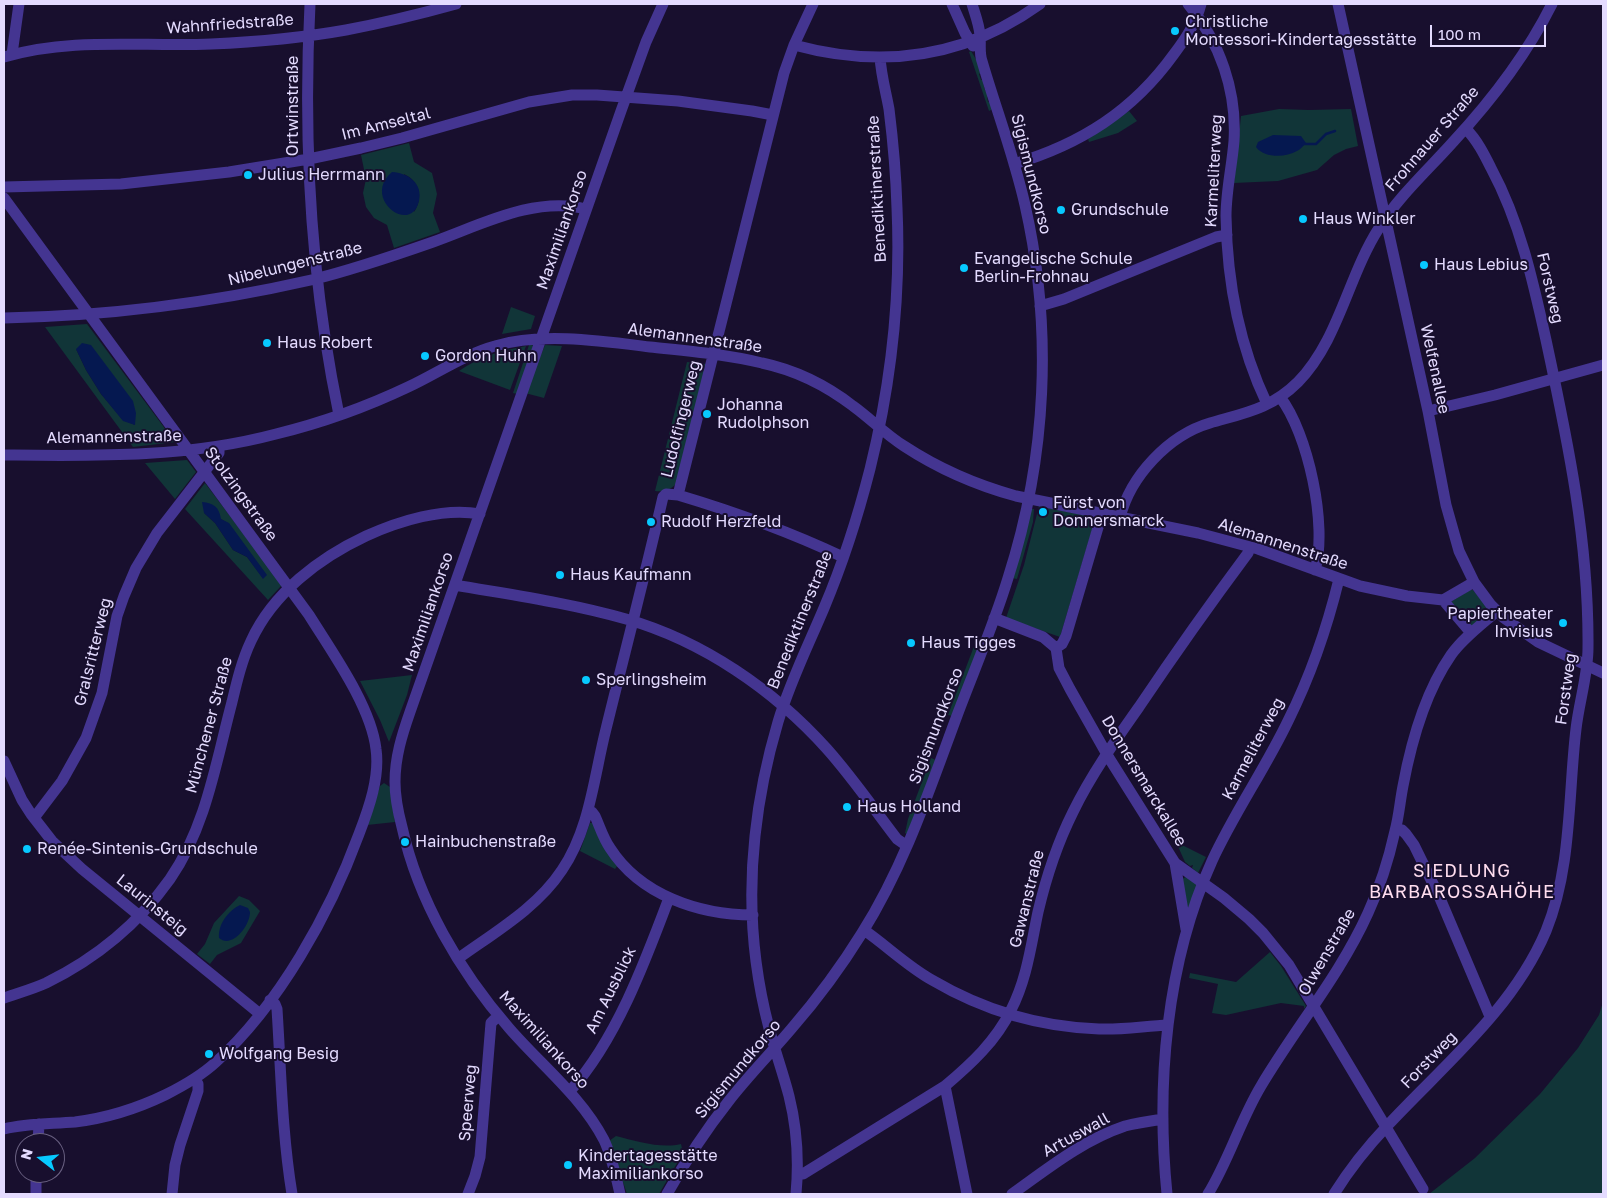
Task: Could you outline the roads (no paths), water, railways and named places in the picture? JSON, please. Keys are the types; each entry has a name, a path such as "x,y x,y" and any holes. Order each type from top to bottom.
{"street":[{"path":"8,56 19,4"},
{"name":"Ortwinstraße","path":"310,4 309,159 317,278 328,357 339,415"},
{"name":"Wahnfriedstraße","path":"8,56 42,48 70,45 209,44 309,35 373,25 456,4"},
{"name":"Maximiliankorso","path":"620,1194 615,1172 604,1141 590,1116 570,1091 498,1016 459,958 426,899 413,866 401,823 395,779 398,752 410,712 586,209 646,42 663,4"},
{"name":"Ludolfingerweg","path":"459,958 529,907 547,889 563,869 580,837 588,811 597,764 663,497 669,493 678,495 772,115 794,45 812,4"},
{"name":"Sigismundkorso","path":"667,1194 691,1153 727,1103 775,1048 843,963 864,930 892,878 907,846 994,618 1011,567 1029,499 1037,450 1042,399 1040,306 1030,231 1014,164 975,40 952,4"},
{"name":"Sigismundkorso","path":"972,4 980,29 975,40"},
{"path":"794,45 847,56 880,57 920,54 975,40 1014,22 1040,4"},
{"name":"Karmeliterweg","path":"1188,4 1214,41 1232,97 1235,120 1228,185 1227,235 1233,298 1244,346 1267,404"},
{"path":"1014,164 1038,157 1066,145 1116,115 1134,100 1157,76 1185,40 1198,16 1201,4"},
{"name":"Welfenallee","path":"1338,4 1428,411 1435,454 1459,551 1474,582 1497,611 1516,628 1538,642 1603,673"},
{"name":"Frohnauer Straße","path":"1120,518 1125,502 1140,475 1168,445 1193,430 1210,423 1248,413 1267,404 1280,397 1297,382 1320,353 1364,255 1385,219 1400,199 1466,129 1506,77 1547,6"},
{"name":"Benediktinerstraße","path":"796,1194 798,1174 797,1146 791,1105 768,1026 761,986 753,915 754,854 767,761 783,706 843,558 865,486 890,371 898,264 897,207 891,132 880,57"},
{"name":"Im Amseltal","path":"4,187 120,184 229,172 309,159 402,138 529,102 572,95 678,101 772,115"},
{"name":"Forstweg","path":"1334,1194 1367,1148 1492,1016 1520,978 1546,932 1555,906 1565,862 1576,726 1587,666 1587,608 1582,538 1576,490 1530,266 1502,187 1480,147 1466,129"},
{"name":"Stolzingstraße","path":"4,198 309,615 346,675 368,720 376,750 376,772"},
{"name":"Nibelungenstraße","path":"4,318 177,305 242,295 317,278 397,254 510,214 553,206 576,206 586,209"},
{"path":"1040,306 1064,299 1216,237 1227,235"},
{"name":"Alemannenstraße","path":"4,455 118,456 190,451 276,435 339,415 386,398 489,347 512,341 541,339 628,344 714,354 762,363 796,373 842,398 905,447 950,473 990,489 1029,499 1198,533 1250,547 1340,580 1376,590 1443,600"},
{"path":"1428,411 1495,395 1603,365"},
{"path":"1280,397 1299,432 1312,476 1317,508 1318,539 1315,570"},
{"name":"Gralsritterweg","path":"34,818 62,782 86,738 102,693 117,616 136,568 154,538 219,453 218,446"},
{"path":"678,495 762,522 804,539 843,558"},
{"name":"Münchener Straße","path":"4,998 45,983 73,969 108,946 153,902 170,878 185,853 203,811 246,651 262,620 277,600 310,570 330,556 353,542 379,530 426,516 469,512 480,514"},
{"path":"994,618 1043,637 1056,648 1062,644 1102,514"},
{"name":"Gawanstraße","path":"798,1174 803,1174 945,1086 965,1070 994,1037 1009,1015 1016,1000 1027,969 1043,891 1062,835 1088,783 1170,661 1248,553 1250,547"},
{"name":"Karmeliterweg","path":"1167,1194 1163,1119 1164,1077 1168,1025 1186,930 1203,883 1228,830 1295,707 1319,647 1340,580"},
{"path":"1471,633 1443,600 1474,582"},
{"path":"455,585 553,602 633,621 689,644 716,659 742,675 783,706 828,750 897,839 907,846"},
{"name":"Olwenstraße","path":"1208,1194 1256,1094 1273,1065 1342,964 1369,912 1396,829 1408,764 1420,722 1438,679 1451,656 1471,633 1497,611"},
{"name":"Donnersmarckallee","path":"1056,648 1059,668 1106,754 1175,863 1232,904 1263,932 1289,965 1423,1189"},
{"path":"376,750 398,752"},
{"name":"Laurinsteig","path":"4,761 12,782 34,818 52,842 139,916 260,1014"},
{"path":"4,1129 87,1120 125,1112 166,1095 194,1079 216,1062 246,1031 270,1000 292,968 328,905 355,845 366,814 376,772 395,779"},
{"path":"588,811 592,812 595,816 609,847 620,861 644,882 669,898 707,911 722,914 753,915"},
{"path":"1396,829 1402,830 1414,845 1440,896 1489,1014 1492,1016"},
{"name":"Karmeliterweg","path":"1175,863 1186,930"},
{"name":"Am Ausblick","path":"570,1091 593,1060 624,1006 652,944 669,898"},
{"path":"864,930 931,980 970,1000 1009,1015 1043,1023 1078,1028 1121,1029 1168,1025"},
{"path":"270,1000 278,1009 281,1096 292,1194"},
{"name":"Speerweg","path":"468,1194 480,1157 491,1023 498,1016"},
{"path":"172,1194 175,1165 180,1144 198,1091 198,1084 194,1079"},
{"path":"945,1086 967,1194"},
{"name":"Artuswall","path":"1012,1194 1094,1140 1126,1126 1163,1119"},
{"path":"39,1124 39,1133"}],"waterway":[{"path":"1302,144 1316,144 1326,134 1335,131"}],"place":[{"name":"Christliche Montessori-Kindertagesstätte","path":"1175,31"},
{"name":"Julius Herrmann","path":"248,175"},
{"name":"Grundschule","path":"1061,210"},
{"name":"Haus Winkler","path":"1303,219"},
{"name":"Haus Lebius","path":"1424,265"},
{"name":"Evangelische Schule Berlin-Frohnau","path":"964,268"},
{"name":"Haus Robert","path":"267,343"},
{"name":"Gordon Huhn","path":"425,356"},
{"name":"Johanna Rudolphson","path":"707,414"},
{"name":"Fürst von Donnersmarck","path":"1043,512"},
{"name":"Rudolf Herzfeld","path":"651,522"},
{"name":"Haus Kaufmann","path":"560,575"},
{"name":"Papiertheater Invisius","path":"1563,623"},
{"name":"Haus Tigges","path":"911,643"},
{"name":"Sperlingsheim","path":"586,680"},
{"name":"Haus Holland","path":"847,807"},
{"name":"Hainbuchenstraße","path":"405,842"},
{"name":"Renée-Sintenis-Grundschule","path":"27,849"},
{"name":"Wolfgang Besig","path":"209,1054"},
{"name":"Kindertagesstätte Maximiliankorso","path":"568,1165"}],"district":[{"name":"SIEDLUNG BARBAROSSAHÖHE","path":"1462,881"}]}
